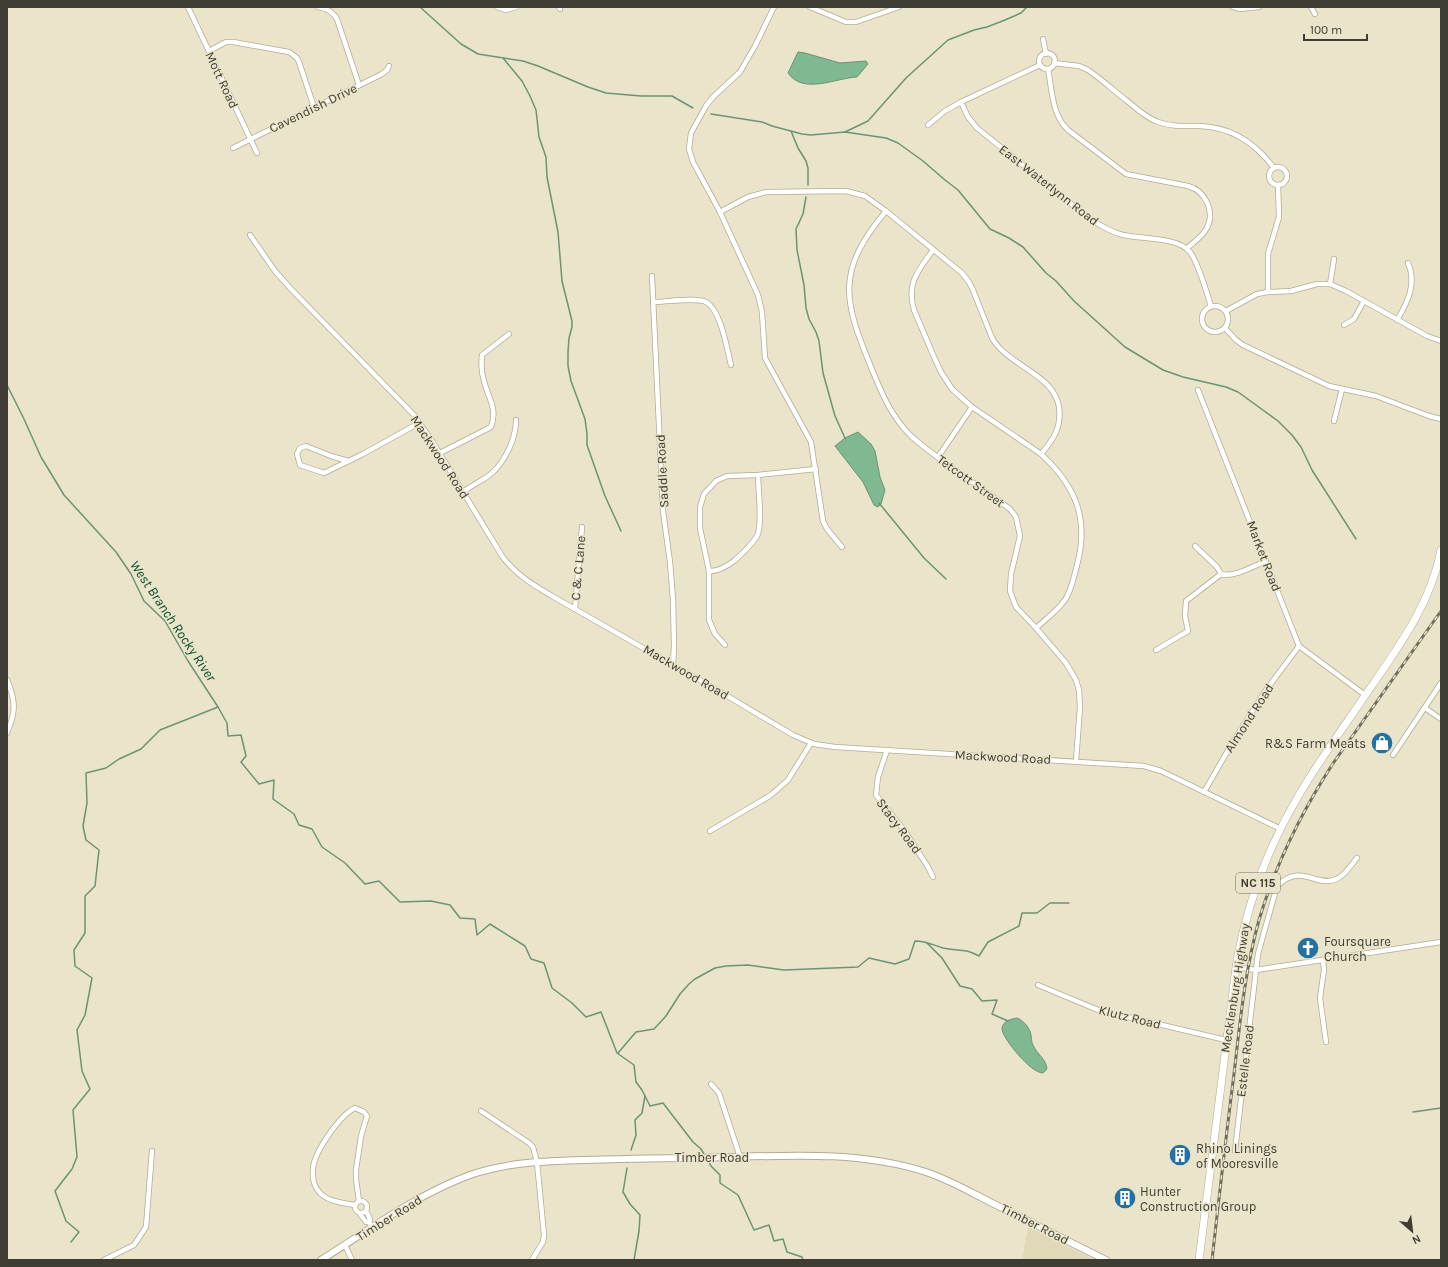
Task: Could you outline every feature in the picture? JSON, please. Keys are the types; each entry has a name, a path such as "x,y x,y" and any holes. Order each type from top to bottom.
{"main road":[{"name":"Mecklenburg Highway","path":"1200,1260 1236,967 1245,921 1255,890 1281,829 1299,795 1365,695 1403,641 1420,610 1434,579 1441,550"}],"street":[{"name":"Mott Road","path":"188,7 257,154"},
{"path":"318,7 326,8 332,12 337,19 359,85"},
{"path":"497,7 506,10 516,7"},
{"path":"774,7 755,46 740,72 713,97 706,106 691,133 689,149 693,162 720,212 758,295 762,312 765,358 812,442 823,521 827,529 842,547"},
{"path":"810,7 846,22 856,22 899,7"},
{"path":"1233,7 1240,9 1259,7"},
{"path":"1312,7 1316,14"},
{"path":"1043,39 1046,54"},
{"path":"208,51 226,42 233,42 289,52 297,58 299,62 314,108"},
{"path":"1040,65 1040,58 1046,54 1053,56 1053,66 1048,69"},
{"path":"1054,63 1079,66 1088,70 1141,113 1158,122 1175,126 1214,128 1232,133 1252,144 1274,168"},
{"path":"1040,65 1048,69"},
{"path":"928,125 945,111 961,102 1040,65"},
{"name":"Cavendish Drive","path":"234,148 382,74 389,66"},
{"path":"1048,69 1057,114 1060,122 1068,130 1126,174 1188,186 1197,190 1203,196 1208,205 1210,216 1209,221 1204,232 1187,248 1194,258 1211,306"},
{"name":"East Waterlynn Road","path":"961,102 968,117 977,128 1090,220 1118,234 1175,242 1187,248"},
{"path":"1274,168 1282,168 1286,175 1283,183 1278,185 1272,183 1269,178 1270,172 1274,168"},
{"path":"1268,292 1268,254 1279,217 1278,185"},
{"path":"720,212 757,193 783,191 846,191 865,196 886,211 962,273 969,282 997,347 1004,354 1046,382 1052,390 1056,397 1060,413 1058,430 1041,454"},
{"name":"Tetcott Street","path":"886,211 862,244 853,262 849,292 850,310 853,321 883,396 892,412 909,434 922,446 1010,509 1016,517 1020,536 1011,574 1010,591 1016,607 1066,663 1076,680 1079,690 1080,707 1076,761"},
{"name":"Mackwood Road","path":"250,235 275,271 291,289 414,415 440,453 510,566 525,580 673,666 793,735 811,743 835,747 1144,766 1161,771 1281,829"},
{"path":"934,250 916,274 912,285 911,300 941,372 952,389 972,407 1041,454 1060,474 1072,492 1080,514 1082,537 1078,563 1070,592 1057,609 1036,628"},
{"path":"1330,284 1334,259"},
{"path":"1398,320 1409,298 1411,288 1412,274 1408,263"},
{"name":"Saddle Road","path":"652,276 663,511 670,562 673,600 673,666"},
{"path":"1226,311 1251,297 1268,292 1291,291 1317,284 1330,284 1346,291 1441,342"},
{"path":"653,302 696,300 706,302 713,309 719,321 731,365"},
{"path":"1344,325 1354,319 1364,301"},
{"path":"1211,306 1221,307 1226,311 1228,320 1225,328 1222,330 1214,332 1203,326 1201,320 1202,314 1206,309 1211,306"},
{"path":"1225,328 1243,345 1329,386 1376,396 1441,419"},
{"path":"440,453 491,427 494,419 493,404 484,380 481,364 482,355 509,334"},
{"path":"1334,421 1342,389"},
{"name":"Market Road","path":"1198,390 1299,646"},
{"path":"938,457 972,407"},
{"path":"463,492 491,474 505,458 516,429 516,420"},
{"path":"348,461 306,446 300,448 297,454 300,465 324,473 348,461 419,423"},
{"path":"725,645 715,634 710,620 709,570 700,528 700,507 704,494 716,481 727,476 758,475 816,469"},
{"path":"709,570 714,571 727,566 743,553 758,535 760,526 758,475"},
{"name":"C & C Lane","path":"575,609 582,527"},
{"path":"1195,546 1217,567 1222,574 1227,576 1266,561"},
{"path":"1156,650 1188,631 1185,616 1186,602 1222,574"},
{"path":"1299,646 1365,695"},
{"name":"Almond Road","path":"1204,792 1234,740 1266,690 1299,646"},
{"path":"7,680 14,702 14,714 7,733"},
{"path":"1393,755 1441,683"},
{"path":"1425,708 1441,719"},
{"path":"710,831 771,795 788,780 811,743"},
{"name":"Stacy Road","path":"888,750 878,777 876,795 904,830 933,877"},
{"name":"Estelle Road","path":"1235,1151 1258,954 1277,886 1282,880 1297,876 1333,881 1343,875 1356,858"},
{"path":"1236,967 1256,970 1441,942"},
{"path":"1323,960 1324,970 1320,998 1326,1042"},
{"name":"Klutz Road","path":"1038,985 1098,1010 1226,1040"},
{"path":"711,1084 719,1093 740,1157"},
{"path":"355,1205 326,1198 315,1186 313,1177 313,1167 321,1147 334,1127 351,1110 355,1108 364,1112 367,1116 361,1136 356,1170 359,1201"},
{"path":"481,1111 533,1147 544,1235 543,1242 532,1260"},
{"path":"104,1260 134,1245 146,1227 152,1151"},
{"name":"Timber Road","path":"321,1260 345,1245 371,1225 449,1184 488,1170 505,1166 536,1162 651,1158 846,1157 872,1159 928,1173 955,1184 1106,1260"},
{"path":"359,1201 366,1203 366,1211 371,1225"},
{"path":"355,1205 359,1201"},
{"path":"355,1205 355,1210 366,1222 371,1225"},
{"path":"360,1214 366,1211"},
{"path":"345,1245 352,1260"}],"shaded area":[{"path":"798,52 840,63 866,61 868,64 857,77 820,84 802,83 794,80 788,73"},
{"path":"858,432 871,444 875,451 880,477 885,490 881,504 878,507 874,505 863,482 835,446 845,438"},
{"path":"1017,1018 1028,1027 1033,1045 1045,1062 1047,1069 1043,1073 1033,1069 1022,1058 1010,1045 1003,1032 1002,1028 1006,1022"},
{"path":"1028,1227 1094,1260 1022,1260"}],"waterway":[{"path":"420,7 461,44 478,54 523,61 606,93 641,96 672,96 693,108"},
{"path":"845,132 868,121 906,78 948,40 1005,20 1021,13 1027,7"},
{"path":"503,58 522,81 536,110 539,137 546,157 547,177 558,232 562,281 572,321 568,352 568,366 571,381 585,419 587,445 605,496 621,531"},
{"path":"711,114 762,122 802,134 811,135 845,132 886,138 898,143 923,161 958,190 990,229 1023,247 1074,301 1125,347 1163,370 1183,377 1226,387 1238,392 1278,421 1292,435 1301,447 1312,470 1356,539"},
{"path":"791,131 798,148 806,161 808,168 808,185"},
{"path":"806,197 803,214 796,229 797,250 804,285 806,308 809,319 819,341 823,373 835,416 845,438"},
{"name":"West Branch Rocky River","path":"7,385 41,457 64,495 116,552 131,574 144,601 165,621 227,723 228,736 241,735 246,756 241,762 259,784 274,780 273,799 294,814 299,825 312,829 322,847 345,863 365,884 379,881 400,902 431,901 450,905 460,918 475,919 477,935 490,924 525,946 531,959 544,963 552,988 572,1003 586,1017 601,1012 617,1053 634,1065 636,1082 650,1106 663,1103 704,1154"},
{"path":"879,503 924,558 946,579"},
{"path":"71,1242 79,1232 66,1221 55,1191 72,1169 77,1157 73,1110 90,1089 82,1071 77,1030 85,1015 92,978 75,966 74,950 85,933 85,896 95,886 99,850 86,840 83,826 87,803 86,773 106,768 119,759 141,749 160,730 218,707"},
{"path":"618,1053 636,1032 654,1029 666,1016 680,994 689,984 715,968 748,965 784,970 858,967 869,958 895,964 909,959 915,941 926,942 943,948 974,953 979,956 988,942 1019,926 1022,913 1037,913 1050,903 1069,903"},
{"path":"927,943 942,958 960,986 972,989 982,1001 997,1000 992,1014 1008,1021"},
{"path":"631,1150 636,1135 635,1120 642,1113 645,1096"},
{"path":"1413,1112 1441,1108"},
{"name":"West Branch Rocky River","path":"708,1161 720,1175 720,1183 738,1195 754,1230 769,1225 774,1241 783,1239 787,1252 802,1257 803,1260"},
{"path":"627,1168 623,1192 630,1204 640,1215 634,1260"}],"railway":[{"path":"1212,1260 1225,1144 1250,958 1259,920 1273,878 1301,818 1322,781 1441,611"}],"place":[{"name":"R&S Farm Meats","path":"1382,743"},
{"name":"Foursquare Church","path":"1308,948"},
{"name":"Rhino Linings of Mooresville","path":"1180,1155"},
{"name":"Hunter Construction Group","path":"1125,1198"}]}
